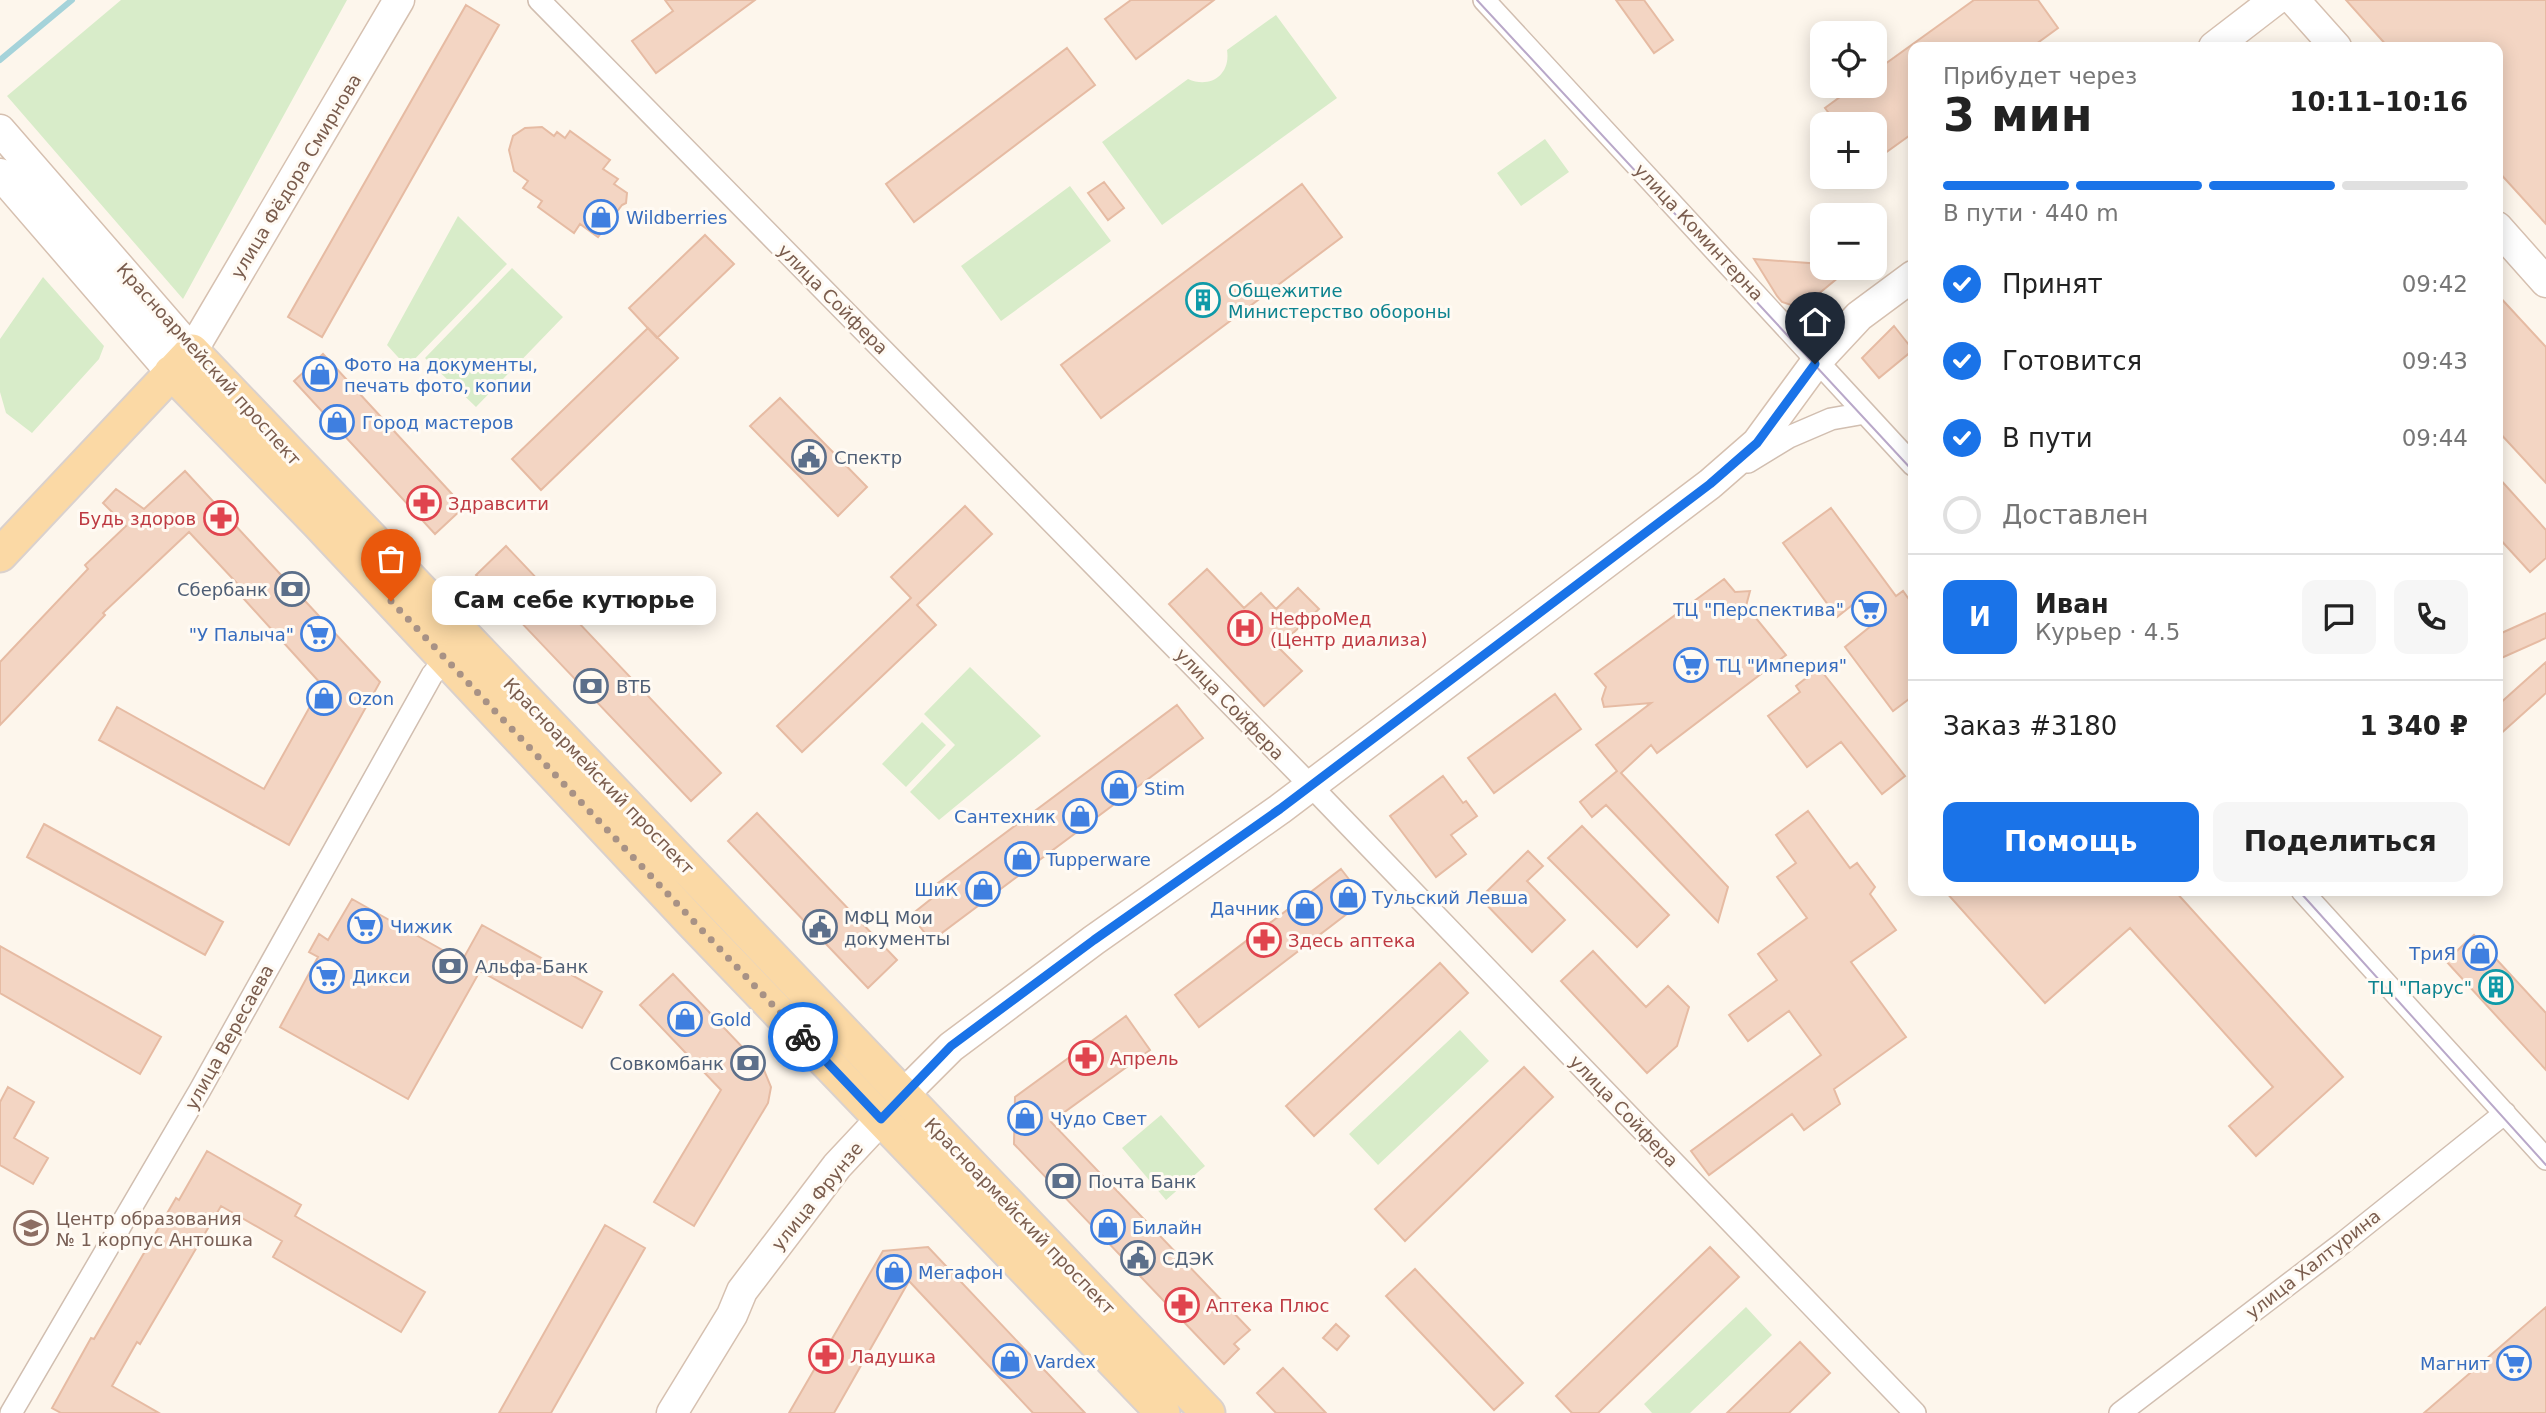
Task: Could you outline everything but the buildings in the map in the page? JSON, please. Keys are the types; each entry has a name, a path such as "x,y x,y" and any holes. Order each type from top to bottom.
{"main road":[{"path":"0,555 182,361"},
{"name":"Красноармейский проспект","path":"182,361 318,523 445,660 1163,1413"},
{"name":"Красноармейский проспект","path":"182,361 904,1094 1208,1413"},
{"name":"улица Фрунзе","path":"881,1119 904,1094"}],"street":[{"name":"улица Фёдора Смирнова","path":"182,361 399,0"},
{"name":"улица Сойфера","path":"539,0 1311,786 1915,1413"},
{"name":"улица Коминтерна","path":"1484,0 1908,460"},
{"path":"2220,42 2275,0"},
{"path":"2294,0 2332,42"},
{"name":"Красноармейский проспект","path":"0,130 182,361"},
{"name":"Красноармейский проспект","path":"0,174 182,361"},
{"path":"2503,234 2546,282"},
{"name":"улица Фрунзе","path":"904,1094 951,1046 1094,940 1311,786 1710,484 1757,443 1817,361 1860,316 1908,280"},
{"path":"1710,484 1788,438 1831,419 1865,413"},
{"name":"улица Вересаева","path":"11,1413 200,1090 432,675 445,660"},
{"path":"2307,896 2546,1159"},
{"name":"улица Халтурина","path":"2120,1413 2344,1242 2505,1113"},
{"name":"улица Фрунзе","path":"672,1413 732,1315 742,1292 837,1166 881,1119"}],"green space":[{"path":"121,0 347,0 183,299 7,96"},
{"path":"1276,15 1337,98 1162,225 1102,142 1188,79 1204,82 1217,78 1226,66 1227,50"},
{"path":"1545,139 1569,172 1521,206 1497,173"},
{"path":"1070,186 1111,241 1001,321 961,266"},
{"path":"458,216 507,264 407,367 387,345"},
{"path":"512,268 563,317 476,407 425,358"},
{"path":"43,277 104,346 99,359 32,433 6,413 0,392 0,339"},
{"path":"970,667 1041,736 939,820 910,792 955,745 924,714"},
{"path":"922,722 946,745 906,787 882,764"},
{"path":"1460,1030 1489,1061 1378,1165 1349,1134"},
{"path":"1161,1115 1205,1166 1166,1200 1122,1148"},
{"path":"1746,1307 1772,1335 1690,1413 1652,1413 1644,1404"}],"waterway":[{"path":"0,60 72,0"}],"tram line":[{"path":"1477,0 1908,466"},
{"path":"2304,896 2546,1165"}],"way so far":[{"path":"391,601 803,1037"}],"place":[{"name":"Wildberries","path":"601,217"},
{"name":"Общежитие Министерство обороны","path":"1203,300"},
{"name":"Фото на документы, печать фото, копии","path":"320,374"},
{"name":"Город мастеров","path":"337,422"},
{"name":"Спектр","path":"809,457"},
{"name":"Здравсити","path":"424,503"},
{"name":"Будь здоров","path":"221,518"},
{"name":"Сбербанк","path":"292,589"},
{"name":"Сам себе кутюрье","path":"391,601"},
{"name":"ТЦ \"Перспектива\"","path":"1869,609"},
{"name":"НефроМед (Центр диализа)","path":"1245,628"},
{"name":"\"У Палыча\"","path":"318,634"},
{"name":"ТЦ \"Империя\"","path":"1691,665"},
{"name":"ВТБ","path":"591,686"},
{"name":"Ozon","path":"324,698"},
{"name":"Stim","path":"1119,788"},
{"name":"Сантехник","path":"1080,816"},
{"name":"Tupperware","path":"1022,859"},
{"name":"ШиК","path":"983,889"},
{"name":"Тульский Левша","path":"1348,897"},
{"name":"Дачник","path":"1305,908"},
{"name":"Чижик","path":"365,926"},
{"name":"МФЦ Мои документы","path":"820,927"},
{"name":"Здесь аптека","path":"1264,940"},
{"name":"ТриЯ","path":"2480,953"},
{"name":"Альфа-Банк","path":"450,966"},
{"name":"Дикси","path":"327,976"},
{"name":"ТЦ \"Парус\"","path":"2496,987"},
{"name":"Gold","path":"685,1019"},
{"name":"Апрель","path":"1086,1058"},
{"name":"Совкомбанк","path":"748,1063"},
{"name":"Чудо Cвет","path":"1025,1118"},
{"name":"Почта Банк","path":"1063,1181"},
{"name":"Билайн","path":"1108,1227"},
{"name":"Центр образования № 1 корпус Антошка","path":"31,1228"},
{"name":"СДЭК","path":"1138,1258"},
{"name":"Мегафон","path":"894,1272"},
{"name":"Аптека Плюс","path":"1182,1305"},
{"name":"Ладушка","path":"826,1356"},
{"name":"Vardex","path":"1010,1361"},
{"name":"Магнит","path":"2514,1363"}],"route":[{"path":"803,1037 881,1119 951,1046 1094,940 1280,809 1710,484 1757,443 1815,364"}]}
